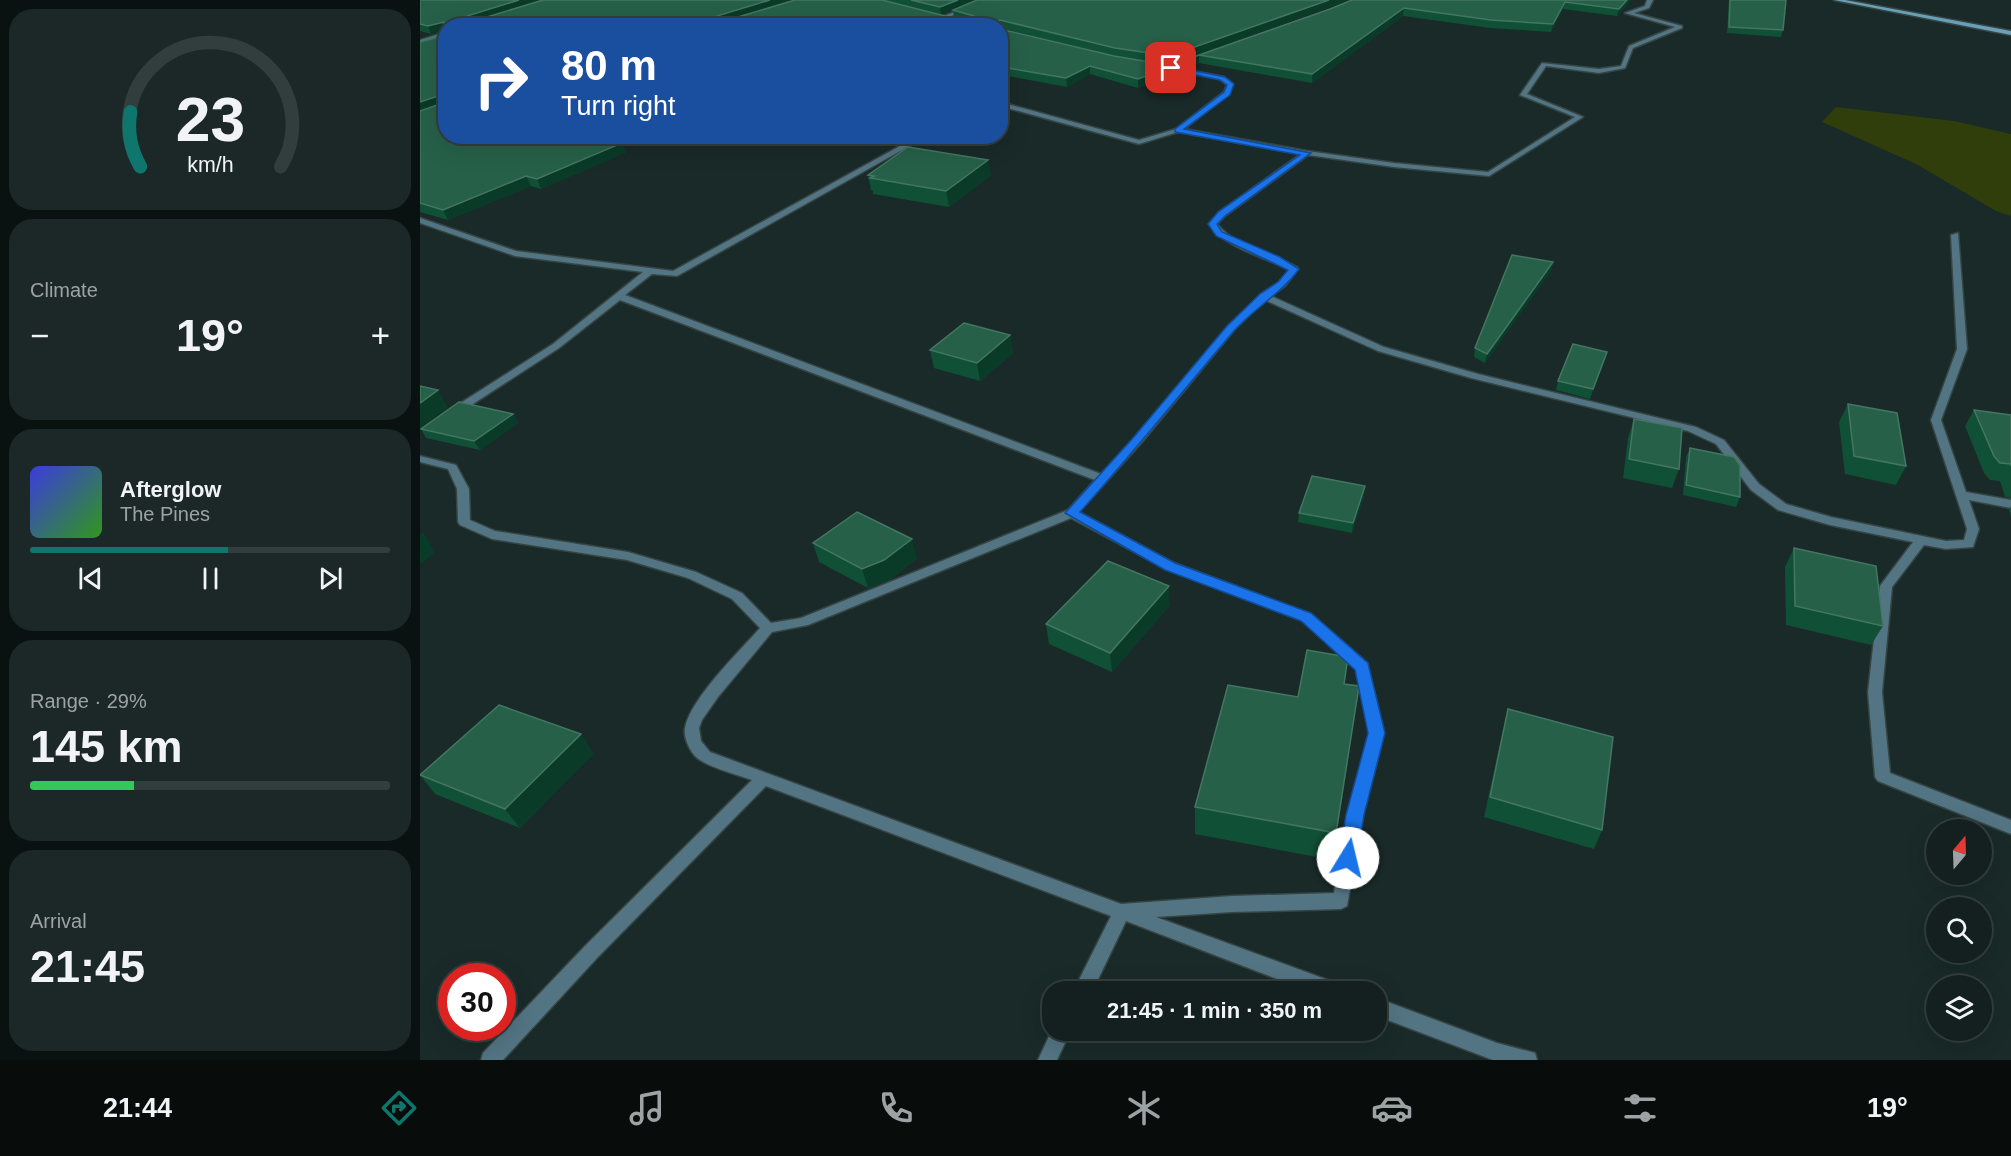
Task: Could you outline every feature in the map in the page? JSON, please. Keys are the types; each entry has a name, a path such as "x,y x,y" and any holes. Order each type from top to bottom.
{"street":[{"path":"931,16 942,18 989,0"},
{"path":"1178,130 1307,153 1394,165 1489,174 1580,117 1523,95 1544,64 1599,71 1623,67 1631,47 1680,27 1628,13 1647,7 1650,0"},
{"path":"1837,0 2011,33"},
{"path":"420,42 438,36"},
{"path":"1171,68 1182,64"},
{"path":"1008,106 1139,142 1178,130 1227,93 1230,84 1222,78 1148,65"},
{"path":"420,219 514,253 674,274 910,144"},
{"path":"1307,153 1222,214 1213,224 1219,234 1294,269 1282,284 1264,296 1231,328 1138,440 1072,513 803,622 768,628 711,695 692,727 694,744 705,756 1307,981"},
{"path":"1264,296 1381,349 1474,376 1692,429 1720,442 1755,487 1782,507 1830,521 1946,544 1969,544 1972,529 1936,420 1962,349 1954,236"},
{"path":"439,423 467,402 556,346 650,271"},
{"path":"618,296 1102,479"},
{"path":"420,459 452,467 462,489 464,522 492,535 628,556 692,575 737,596 768,628"},
{"path":"1961,495 2011,504"},
{"path":"1072,513 1170,566 1306,617 1362,667 1377,733 1355,815 1341,901 1232,904 1122,912"},
{"path":"1922,539 1886,586 1875,692 1883,777 2011,827"},
{"path":"490,1060 591,952 764,778"},
{"path":"1088,981 1122,912"},
{"path":"1387,1011 1497,1052 1528,1060"},
{"path":"1047,1060 1056,1041"}],"green space":[{"path":"1836,107 1954,121 2011,134 2011,216 1996,211 1916,164 1822,122"}],"building":[{"path":"420,0 519,0 466,18 438,18 438,24 428,26 420,24"},
{"path":"543,0 770,0 716,18 484,18"},
{"path":"795,0 882,0 953,18 735,18"},
{"path":"911,0 958,0 940,7"},
{"path":"977,0 1329,0 1169,56 1115,48 1008,22 1008,18 975,18 953,10"},
{"path":"1352,0 1627,0 1619,9 1565,2 1553,24 1491,20 1404,8 1312,74 1199,55"},
{"path":"1730,0 1786,0 1783,30 1729,27"},
{"path":"1008,31 1114,56 1173,66 1138,79 1090,66 1066,78 1008,68"},
{"path":"438,37 438,96 420,102 420,42"},
{"path":"438,105 438,144 620,144 537,179 526,176 443,210 420,203 420,111"},
{"path":"908,147 988,160 946,191 870,178 874,176 868,175"},
{"path":"1512,255 1553,262 1487,354 1475,348"},
{"path":"964,323 1010,335 977,363 930,350"},
{"path":"1573,344 1607,352 1593,389 1558,381"},
{"path":"420,386 438,390 420,403"},
{"path":"459,402 513,414 474,441 421,429"},
{"path":"1848,404 1897,413 1906,466 1854,456"},
{"path":"1974,410 2011,415 2011,464 2000,463 1994,456"},
{"path":"1634,419 1682,428 1679,469 1629,459"},
{"path":"1690,448 1734,457 1740,465 1740,497 1686,485"},
{"path":"1312,476 1365,486 1353,523 1299,513"},
{"path":"857,512 912,539 884,560 862,569 813,543"},
{"path":"1794,548 1876,566 1883,626 1795,606"},
{"path":"1108,561 1169,586 1110,653 1046,624"},
{"path":"1307,650 1348,657 1344,684 1359,686 1336,833 1195,807 1228,685 1298,697"},
{"path":"499,705 581,734 505,809 420,775"},
{"path":"1508,709 1613,737 1602,830 1490,797"}],"route":[{"path":"1171,68 1222,78 1230,84 1227,93 1178,130 1307,153 1222,214 1213,224 1219,234 1294,269 1282,284 1264,296 1231,328 1138,440 1072,513 1170,566 1306,617 1362,667 1377,733 1355,815 1348,858"}]}
